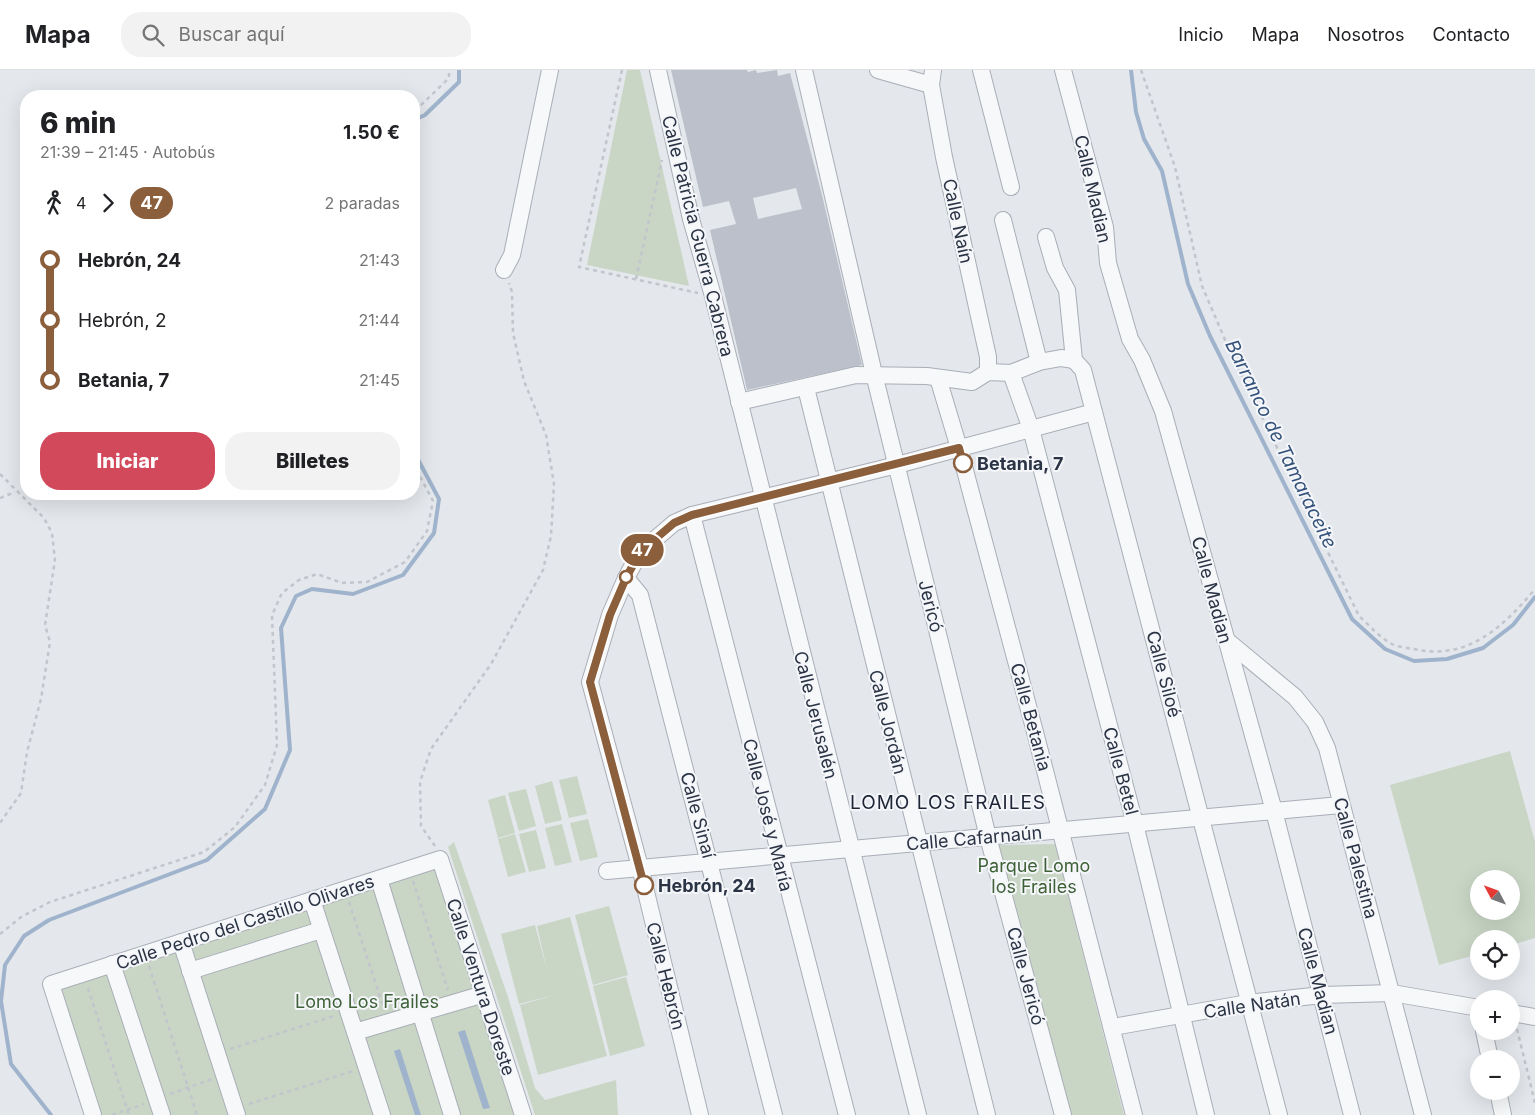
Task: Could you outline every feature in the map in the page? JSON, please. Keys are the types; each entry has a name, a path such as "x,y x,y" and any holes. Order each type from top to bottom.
{"street":[{"path":"504,270 512,256 550,70"},
{"name":"Calle Patricia Guerra Cabrera","path":"658,70 678,153 691,219 713,296 739,402"},
{"name":"Jericó","path":"804,70 874,374 988,837"},
{"path":"878,70 932,78"},
{"path":"981,70 1011,188"},
{"name":"Calle Madian","path":"1063,70 1105,227 1108,262 1130,339 1142,360 1163,411 1274,811 1352,1115"},
{"name":"Calle Naín","path":"932,78 944,157 988,357 988,372"},
{"path":"1003,220 1039,362"},
{"name":"Calle Siloé","path":"1046,237 1055,268 1067,290 1074,360 1082,370 1094,412 1279,1115"},
{"path":"739,402 806,388 856,374 938,378 972,382 988,372 1011,373 1039,362 1061,358 1074,360"},
{"name":"Calle Betel","path":"1011,373 1030,429 1135,824 1206,1115"},
{"name":"Calle Betania","path":"938,378 959,448 1113,1027 1134,1115"},
{"name":"Calle Jordán","path":"806,388 987,1115"},
{"name":"Calle Jerusalén","path":"739,402 918,1115"},
{"name":"Calle Hebrón","path":"700,1115 640,867 590,682 610,615 640,552 674,523 692,515 829,480 897,465 1094,412"},
{"name":"Calle José y María","path":"692,515 846,1115"},
{"name":"Calle Sinaí","path":"626,578 640,595 711,861 774,1115"},
{"name":"Calle Palestina","path":"1225,640 1295,697 1315,722 1327,748 1423,1115"},
{"name":"Calle Cafarnaún","path":"607,871 1341,805"},
{"name":"Calle Jericó","path":"988,837 1063,1115"},
{"name":"Calle Pedro del Castillo Olivares","path":"92,1115 51,984 440,859"},
{"name":"Calle Ventura Doreste","path":"440,859 523,1115"},
{"path":"379,879 452,1115"},
{"path":"312,900 382,1115"},
{"path":"190,971 322,930"},
{"path":"181,942 235,1112"},
{"path":"112,964 162,1115"},
{"name":"Calle Natán","path":"1113,1027 1248,1003 1322,995 1392,993 1470,1006"},
{"path":"355,1032 484,994"},
{"path":"1520,1014 1535,1017"},
{"path":"1500,1100 1503,1115"}],"path":[{"path":"420,106 449,78 449,70"},
{"path":"622,70 579,267 713,296"},
{"path":"1141,70 1176,167 1202,286 1229,349 1359,616 1392,644 1426,651 1455,649 1488,636 1512,617 1535,589"},
{"path":"636,279 663,157 678,153"},
{"path":"440,859 434,844 421,826 420,782 431,749 491,664 543,570 551,536 554,484 546,435 524,381 512,333 512,292 504,270"},
{"path":"0,474 20,496"},
{"path":"0,934 20,917 50,902 204,852 235,827 265,785 277,745 272,616 282,594 299,580 317,574 342,583 367,582 405,562 427,531 433,501 420,476"},
{"path":"0,498 15,492"},
{"path":"0,823 20,793 27,752 41,699 50,642 46,625 55,560 52,533 44,518 24,500"},
{"path":"409,869 453,1003"},
{"path":"345,890 388,1022"},
{"path":"145,954 197,1115"},
{"path":"84,974 129,1115"},
{"path":"217,1054 348,1012"},
{"path":"1519,1040 1535,1103"},
{"path":"235,1112 366,1066"}],"green space":[{"path":"627,70 640,70 689,286 587,265"},
{"path":"1510,751 1535,842 1535,938 1520,942 1520,930 1470,930 1470,956 1439,965 1390,785"},
{"path":"577,776 587,814 569,818 559,780"},
{"path":"552,781 562,820 545,824 535,786"},
{"path":"526,789 536,826 519,831 508,793"},
{"path":"505,795 515,833 498,838 488,800"},
{"path":"588,819 598,857 580,861 570,823"},
{"path":"562,824 572,862 555,866 545,828"},
{"path":"536,830 546,868 529,872 519,834"},
{"path":"515,834 526,872 508,877 498,839"},
{"path":"454,842 508,997 535,1088 545,1100 616,1080 618,1115 535,1115 448,847"},
{"name":"Parque Lomo los Frailes","path":"1055,844 1124,1115 1070,1115 997,845"},
{"name":"Lomo Los Frailes","path":"440,859 526,1115 92,1115 51,984"},
{"path":"609,906 628,975 593,985 575,915"},
{"path":"570,917 607,1056 538,1075 520,1005 554,995 519,1004 501,934 535,925 547,970 537,926"},
{"path":"626,977 645,1046 610,1056 593,986"}],"water":[{"path":"465,1030 490,1108 483,1109 458,1032"},
{"path":"400,1049 421,1115 415,1115 394,1051"}],"building":[{"path":"671,70 747,70 748,72 756,70 757,73 777,70 778,76 790,73 822,195 862,365 747,390 710,230 736,224 729,201 703,207","holes":["796,188 802,209 758,219 753,198"]}],"waterway":[{"path":"420,117 425,115 459,82 459,70"},
{"name":"Barranco de Tamaraceite","path":"1131,70 1136,112 1144,139 1162,171 1188,284 1210,336 1352,619 1385,649 1414,661 1447,659 1483,648 1513,625 1535,597"},
{"path":"51,1115 11,1064 1,1001 5,965 24,936 49,920 207,860 265,809 290,750 281,628 296,596 312,589 353,594 403,575 434,533 439,499 420,463"}],"bus line":[{"name":"47","path":"644,885 590,682 610,615 640,552 674,523 692,515 959,448 963,463"}],"place":[{"name":"Betania, 7","path":"963,463"},
{"name":"Hebrón, 24","path":"644,885"}],"district":[{"name":"LOMO LOS FRAILES","path":"948,802"}]}
